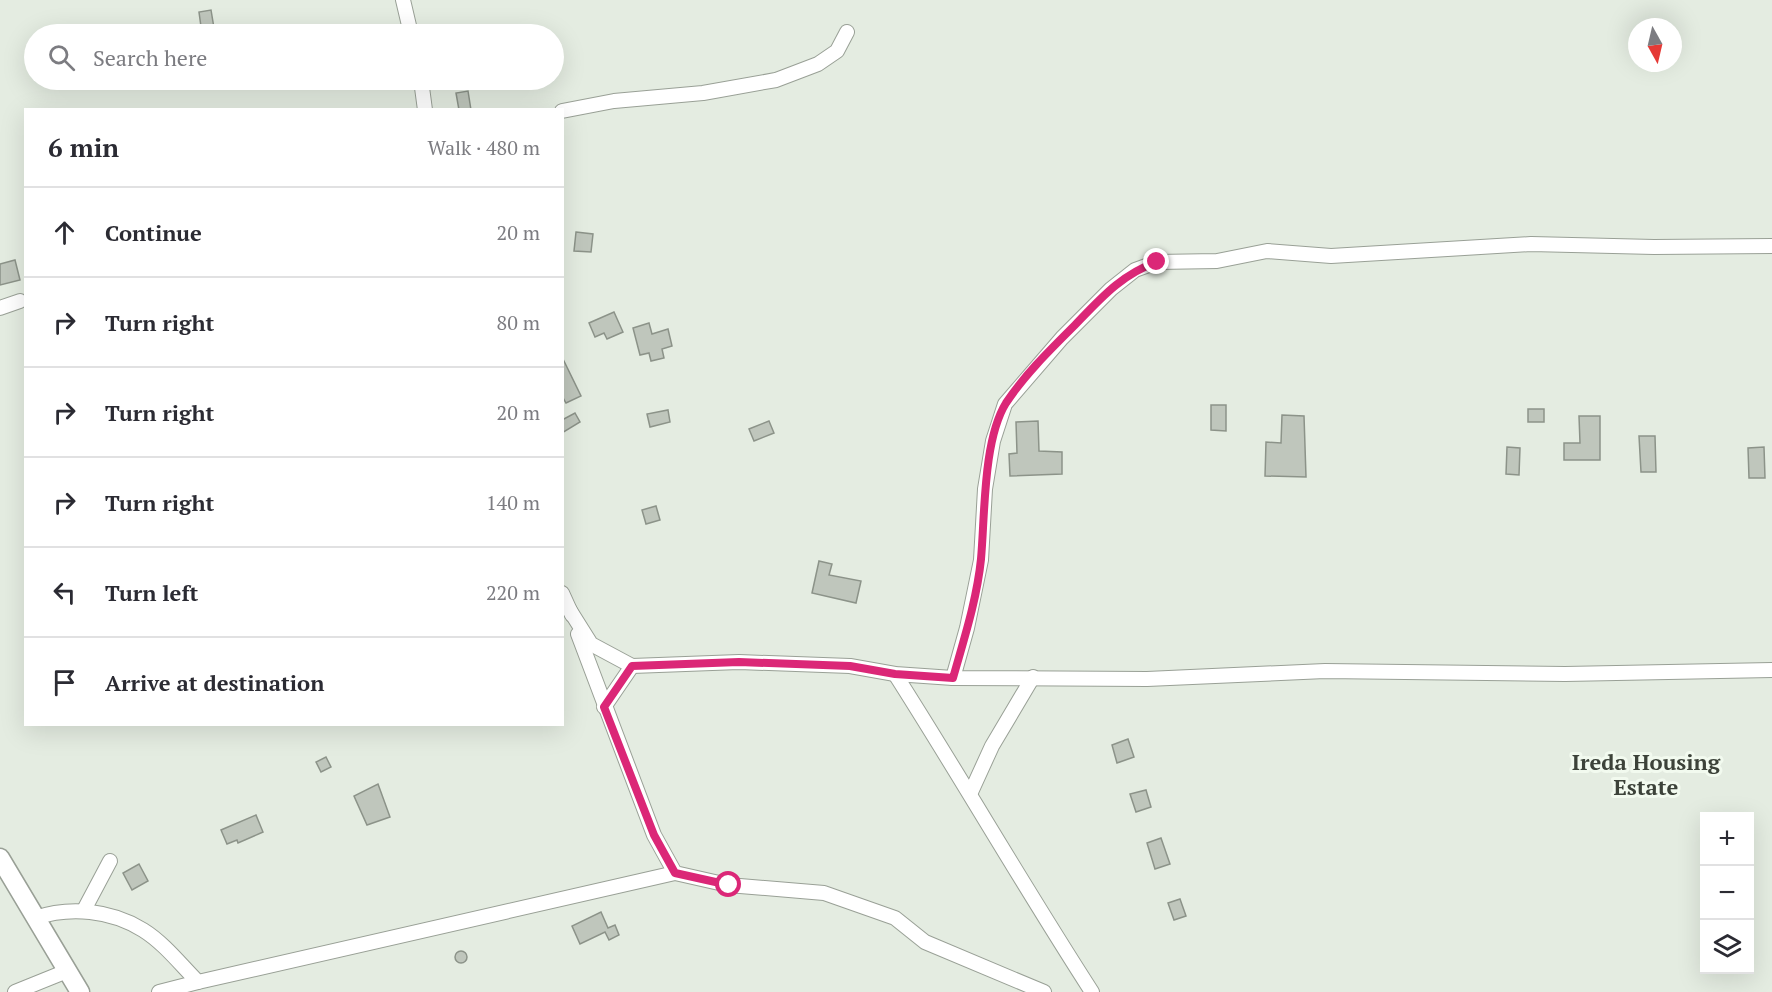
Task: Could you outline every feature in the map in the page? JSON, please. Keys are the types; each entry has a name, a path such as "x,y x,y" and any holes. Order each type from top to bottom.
{"street":[{"path":"403,0 409,24"},
{"path":"564,111 614,101 703,93 776,80 818,64 837,51 847,32"},
{"path":"422,90 425,108"},
{"path":"953,678 967,628 981,560 985,489 993,441 1005,404 1062,338 1111,289 1135,270 1157,262 1218,261 1267,250 1330,256 1530,244 1654,247 1772,246"},
{"path":"0,308 20,301"},
{"path":"564,598 654,835 675,873"},
{"path":"569,609 591,644 632,666 739,662 850,666 895,674 953,678 1147,679 1325,671 1565,674 1772,669"},
{"path":"604,707 632,666"},
{"path":"895,674 971,792 1038,909 1092,992"},
{"path":"971,792 992,746 1033,677"},
{"path":"0,858 80,992"},
{"path":"84,910 110,861"},
{"path":"159,992 675,873 729,885 824,893 895,918 925,942 1044,992"},
{"path":"35,918 63,910 84,910 111,917 144,931 198,982"},
{"path":"15,992 67,971"}],"building":[{"path":"211,10 213,24 201,24 199,12"},
{"path":"468,91 471,108 459,108 456,93"},
{"path":"576,232 593,234 591,252 574,251"},
{"path":"15,260 20,280 0,285 0,264"},
{"path":"614,312 623,332 607,339 604,333 595,337 589,323"},
{"path":"649,323 652,334 668,329 672,346 662,349 664,358 651,361 649,353 640,355 633,328"},
{"path":"564,361 581,396 566,403 564,400"},
{"path":"1211,405 1226,405 1226,431 1211,430"},
{"path":"1528,409 1544,409 1544,422 1528,422"},
{"path":"668,410 670,422 650,427 647,414"},
{"path":"575,413 580,422 564,432 564,419"},
{"path":"1282,415 1304,416 1306,477 1265,476 1266,442 1281,443"},
{"path":"1579,416 1600,416 1600,460 1564,460 1564,443 1580,443"},
{"path":"769,421 774,433 754,441 749,429"},
{"path":"1038,421 1039,451 1062,452 1062,474 1010,476 1009,454 1017,453 1016,422"},
{"path":"1639,436 1655,436 1656,472 1641,472"},
{"path":"1507,447 1520,448 1519,475 1506,474"},
{"path":"1764,447 1765,478 1749,478 1748,448"},
{"path":"656,506 660,520 646,524 642,510"},
{"path":"819,561 832,564 829,575 861,581 856,603 812,593"},
{"path":"1128,739 1134,757 1117,763 1112,745"},
{"path":"326,757 331,767 321,772 316,762"},
{"path":"378,784 390,817 367,825 354,796"},
{"path":"1146,790 1151,807 1136,812 1130,794"},
{"path":"256,815 263,832 238,843 237,840 227,844 221,830"},
{"path":"1161,838 1170,864 1155,869 1147,843"},
{"path":"139,864 148,881 132,890 123,873"},
{"path":"1180,899 1186,916 1174,920 1168,903"},
{"path":"601,912 608,928 615,925 619,935 609,940 605,932 580,944 572,926"},
{"path":"463,951 467,957 463,963 459,963 455,955"}],"district":[{"name":"Ireda Housing Estate","path":"1646,774"}],"route":[{"path":"729,885 675,873 654,835 604,707 632,666 739,662 850,666 895,674 953,678 967,628 981,560 985,489 993,441 1005,404 1062,338 1111,289 1135,270 1157,262"}]}
